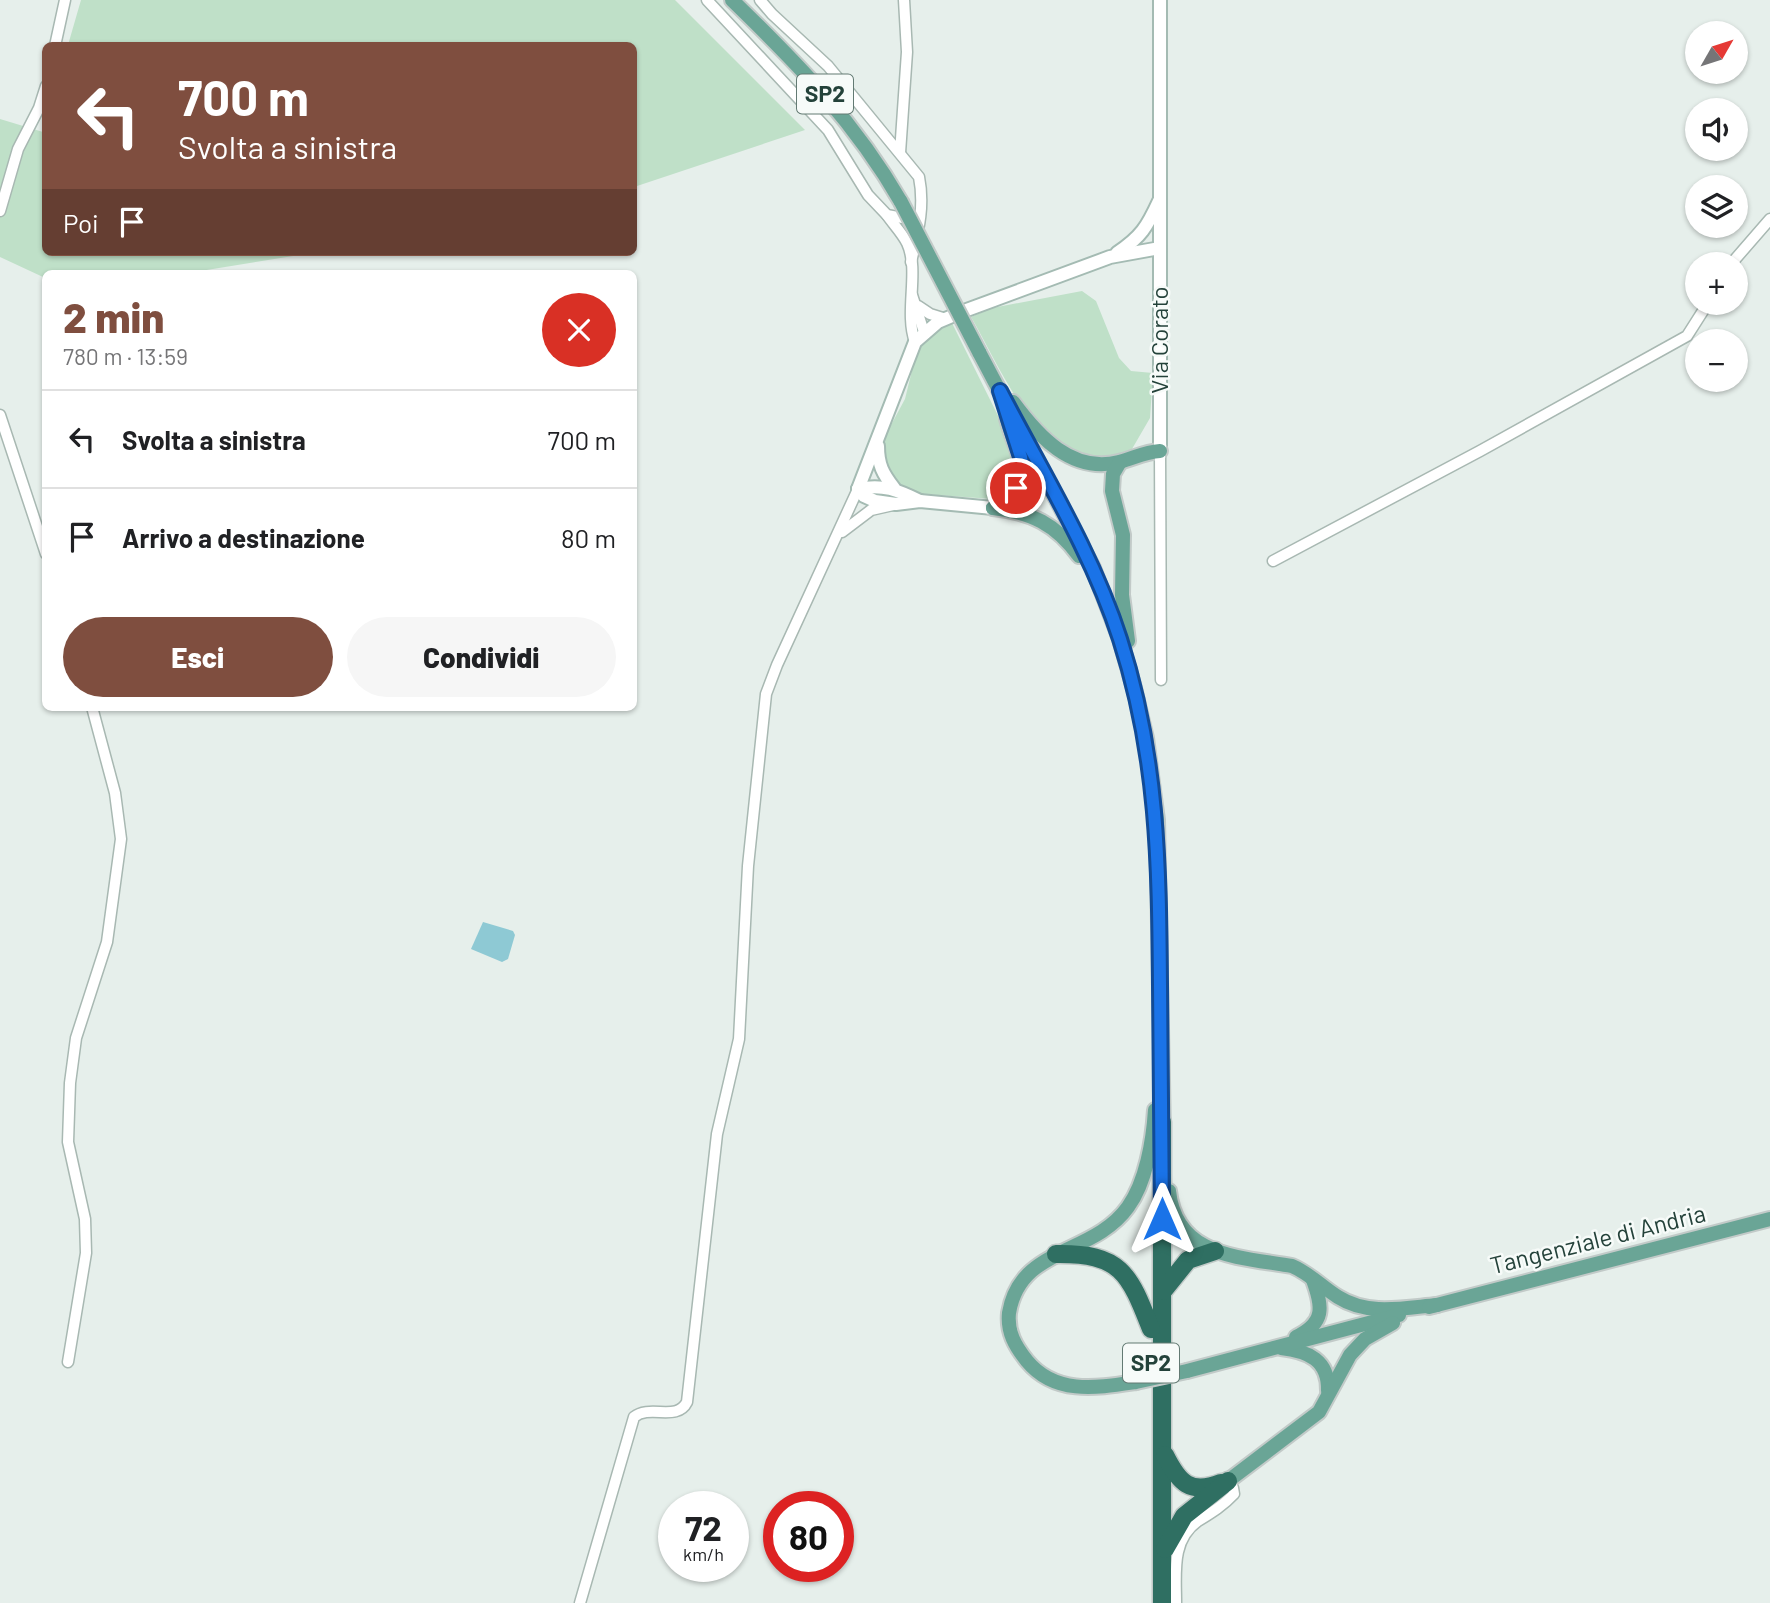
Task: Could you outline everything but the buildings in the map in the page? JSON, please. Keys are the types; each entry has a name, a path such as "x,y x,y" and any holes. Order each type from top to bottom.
{"highway":[{"name":"SP2","path":"1158,1123 1163,1291 1162,1603"},
{"name":"SP2","path":"1151,1603 1151,1329 1158,1123"},
{"path":"1163,1291 1188,1260 1215,1251"},
{"path":"1056,1254 1088,1254 1109,1262 1128,1278 1151,1329"},
{"path":"1163,1451 1175,1475 1184,1483 1207,1489 1228,1481"},
{"path":"1163,1555 1184,1516 1228,1481"}],"main road":[{"name":"SP2","path":"732,0 806,73 840,111 901,202 1081,545 1102,591 1134,688 1146,738 1157,820 1160,985 1158,1123"},
{"name":"Via Corato","path":"1160,0 1160,451"},
{"path":"1111,257 1137,240 1147,226 1160,197"},
{"path":"1137,240 1147,239 1160,248"},
{"path":"858,489 920,337 946,319 1111,257 1160,248"},
{"path":"988,368 1022,414 1052,446 1082,463 1120,462 1143,452 1160,451"},
{"path":"993,508 1016,488 1023,472 1000,391"},
{"path":"878,435 878,460 882,473 894,488"},
{"path":"1120,462 1114,474 1112,491 1123,535 1122,595 1134,688"},
{"path":"858,489 876,486 894,488 920,501"},
{"path":"858,489 864,496 875,501 896,504 920,501 1024,511 1051,527 1070,543 1102,591"},
{"path":"1158,1123 1171,1208 1191,1240 1215,1251 1292,1266 1340,1298 1363,1308 1384,1310 1437,1305"},
{"path":"1158,1123 1140,1186 1128,1207 1109,1228 1088,1241 1056,1254 1028,1273 1011,1301 1008,1322 1014,1346 1035,1370 1058,1384 1087,1388 1136,1382 1437,1305"},
{"name":"Tangenziale di Andria","path":"1437,1305 1770,1219"},
{"path":"1275,1347 1308,1331 1318,1318 1321,1302 1312,1278"},
{"path":"1228,1481 1319,1412 1328,1399 1338,1374 1365,1339 1382,1328 1437,1305"},
{"path":"1275,1347 1298,1350 1316,1357 1326,1370 1328,1399"}],"street":[{"path":"56,42 65,0"},
{"path":"707,0 828,130 868,195 887,215 907,244 911,262 911,328 920,337"},
{"path":"760,0 828,66 919,177 923,197 922,214 911,262"},
{"path":"901,153 907,52 904,0"},
{"path":"0,211 18,149 42,99"},
{"path":"887,215 911,222 922,214"},
{"path":"1741,252 1770,219"},
{"path":"911,291 917,306 920,337"},
{"path":"917,306 946,319"},
{"path":"1273,561 1480,451 1687,336 1700,315"},
{"path":"0,415 42,542"},
{"name":"Via Corato","path":"1160,451 1161,680"},
{"path":"580,1603 634,1417 644,1412 676,1413 683,1409 687,1402 717,1134 740,1027 748,866 766,694 777,664 858,489"},
{"path":"837,537 850,523 871,510 896,504"},
{"path":"68,1362 86,1253 85,1219 68,1142 70,1083 76,1038 107,942 121,839 115,793 93,711"},
{"path":"1176,1603 1177,1562 1182,1536 1234,1494 1228,1481"}],"green space":[{"path":"81,0 675,0 805,130 637,186 637,42 69,42"},
{"path":"0,119 42,132 42,256 293,256 207,270 42,270 42,277 0,257"},
{"path":"1082,291 1096,301 1119,358 1131,371 1153,373 1150,418 1132,449 1095,461 1070,454 1052,441 1035,423 1019,402 971,317 992,308"},
{"path":"952,323 1018,456 1019,477 1010,491 992,499 909,493 896,487 881,465 884,438 905,399 917,350 932,332"}],"water":[{"path":"483,922 513,931 515,935 508,959 502,962 471,949"}],"route":[{"path":"1016,488 1023,472 1021,457 1009,427 1000,391 1093,568 1120,639 1146,738 1157,820 1159,868 1162,1219"}]}
